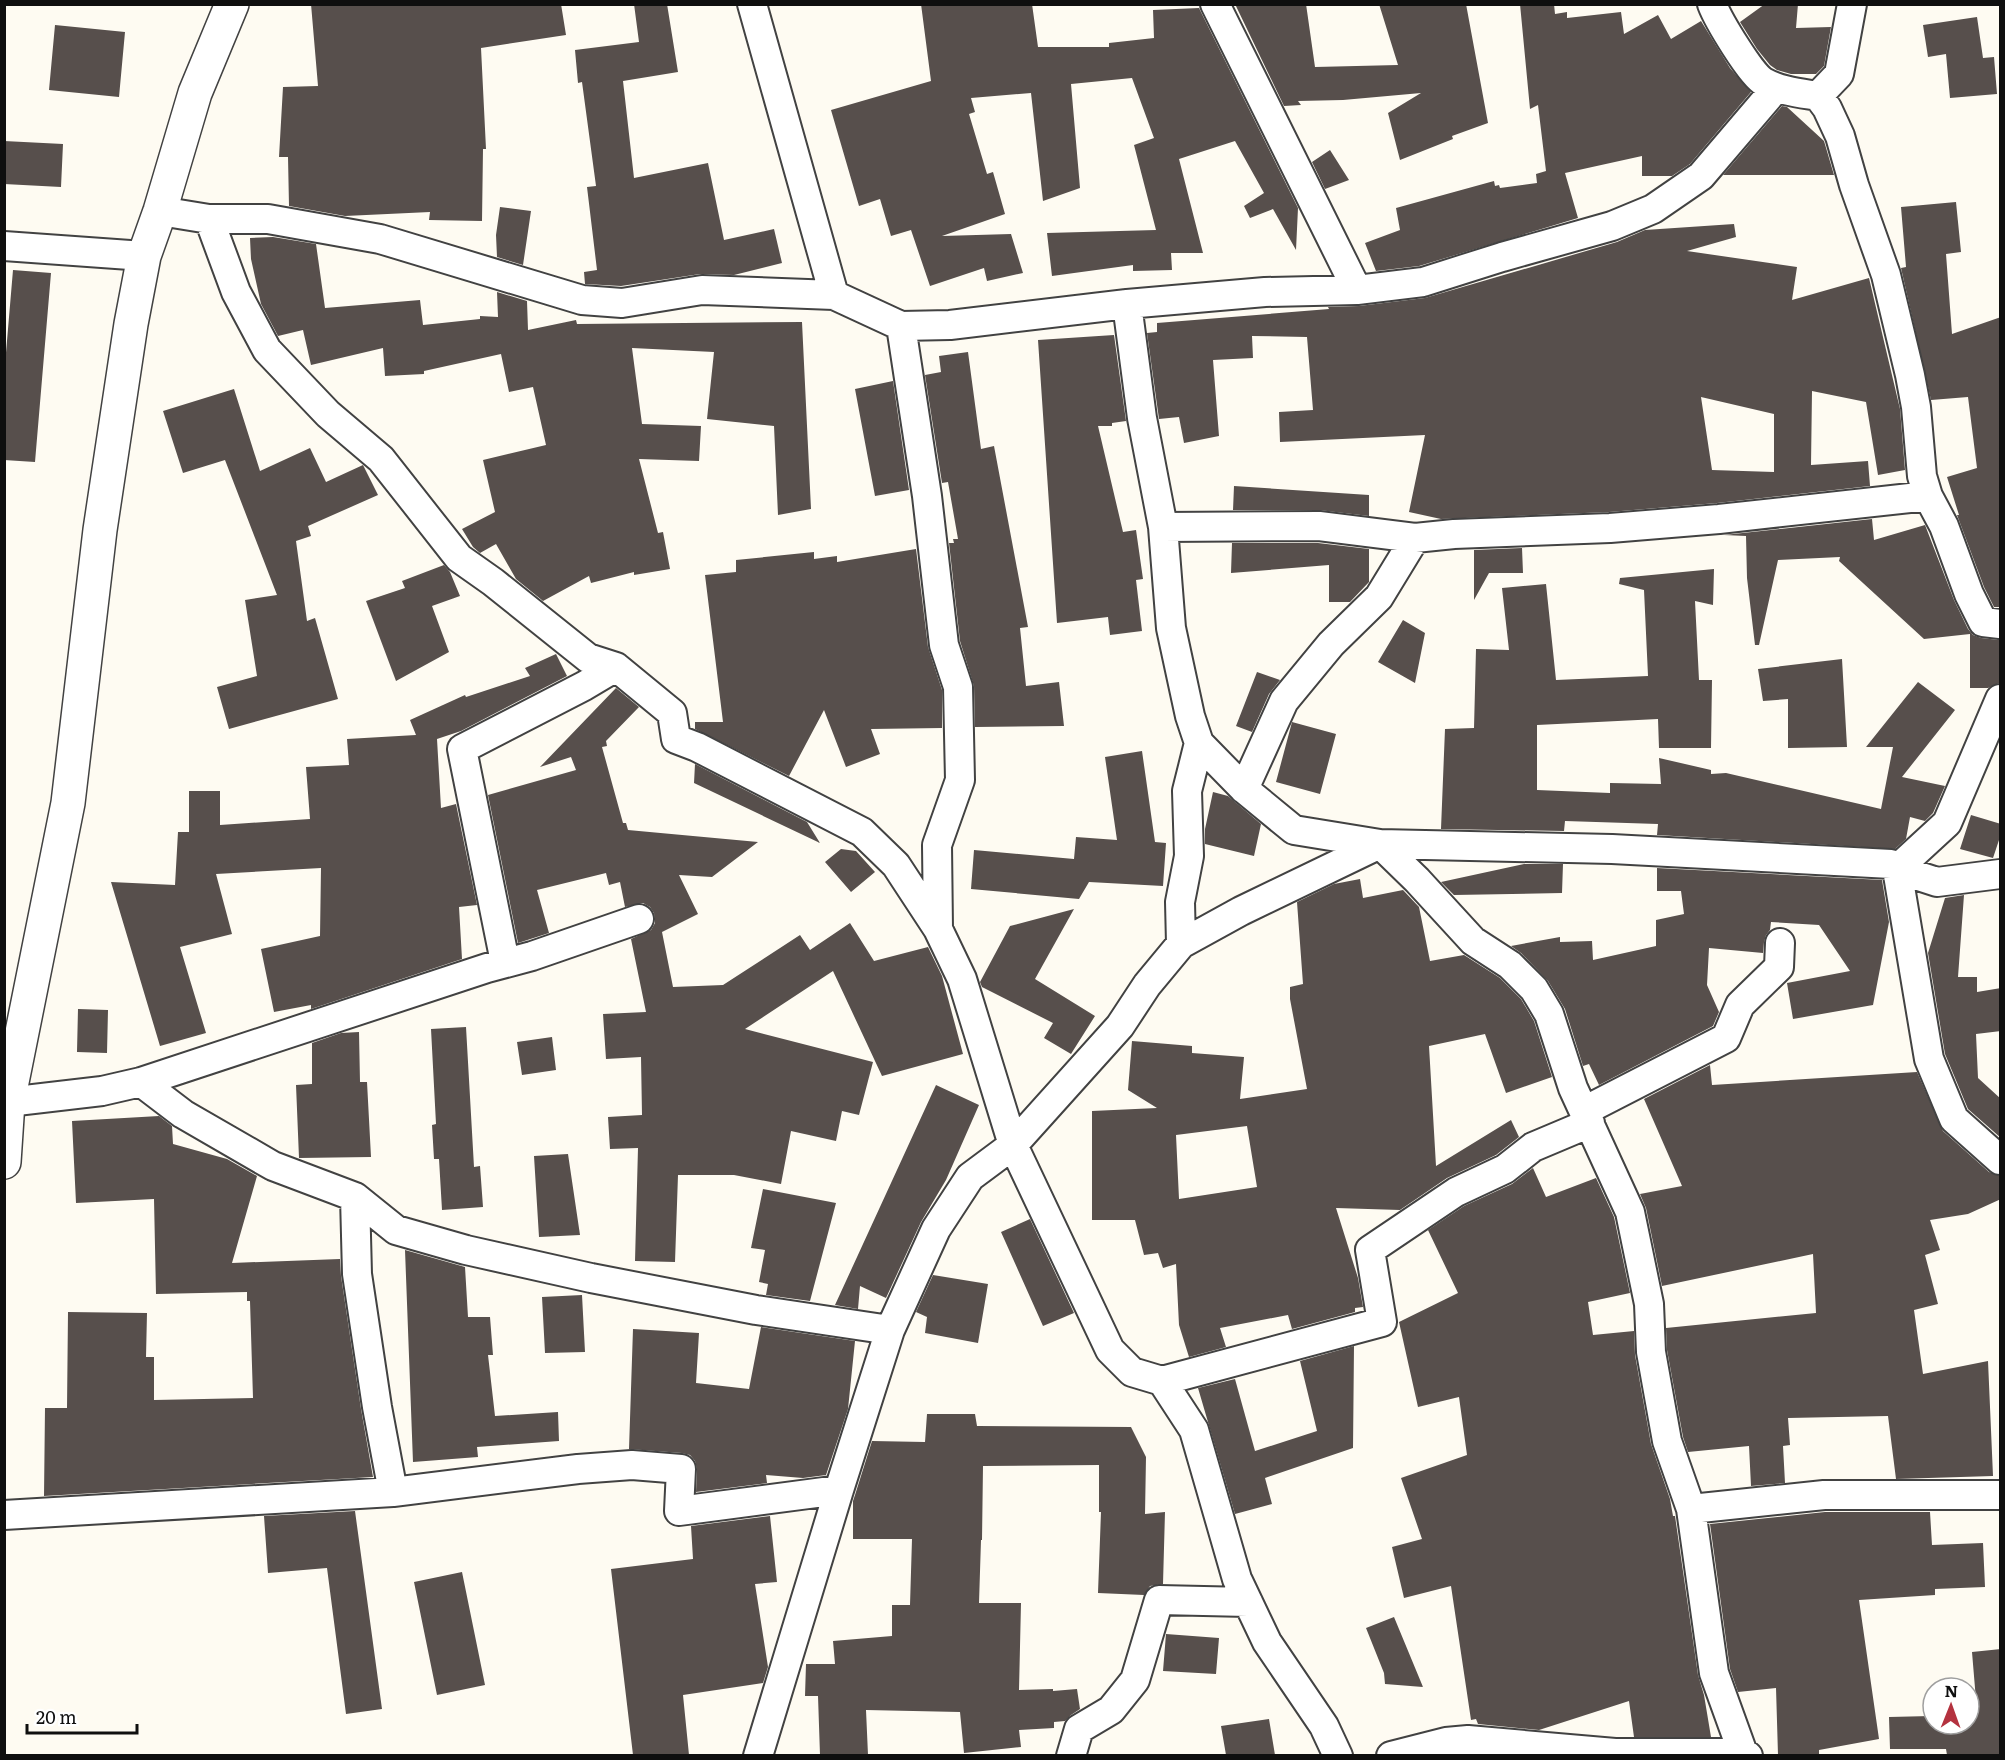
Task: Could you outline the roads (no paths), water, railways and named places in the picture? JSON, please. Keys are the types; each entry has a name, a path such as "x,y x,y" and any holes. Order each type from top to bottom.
{"street":[{"path":"4,1162 8,1102 68,803 100,530 131,324 144,256 160,211 195,93 232,4"},
{"path":"752,4 834,296"},
{"path":"1215,4 1357,290"},
{"path":"1712,4 1737,49 1761,81 1776,88 1818,96 1827,108 1840,136 1854,185 1886,275 1910,375 1916,407 1922,476 1928,496 1944,526 1969,594 1983,622 2001,624"},
{"path":"1818,96 1839,74 1852,4"},
{"path":"160,211 208,219 268,219 380,239 582,300 622,303 702,290 834,296 901,326 950,325 1127,304 1265,292 1357,290 1423,282 1612,226 1653,208 1701,176 1776,88"},
{"path":"208,219 236,292 267,350 328,414 381,459 459,558 494,582 588,658 616,667 672,713 676,739 697,747 862,831 896,865 938,929 962,979 1013,1145 1110,1350 1132,1372 1162,1381 1382,1322 1370,1250 1456,1192 1505,1169 1533,1147 1726,1038 1740,1005 1779,967 1780,943"},
{"path":"4,246 144,256"},
{"path":"1127,304 1142,418 1163,526 1171,628 1190,716 1199,743 1244,789 1294,830 1380,844 1612,849 1891,864 1897,869 1937,882 2001,874"},
{"path":"901,326 927,496 944,645 958,687 960,780 937,846 938,929"},
{"path":"1163,526 1319,526 1414,538 1454,534 1610,528 1719,519 1928,496"},
{"path":"1244,789 1284,701 1331,644 1379,597 1414,538"},
{"path":"505,962 462,749 616,667"},
{"path":"1897,869 1947,823 2001,699"},
{"path":"1181,944 1180,902 1189,856 1187,791 1199,743"},
{"path":"758,1755 838,1490 890,1330 936,1229 970,1177 1013,1145 1120,1026 1147,985 1181,944 1241,911 1380,844"},
{"path":"1380,844 1473,941 1510,965 1534,989 1549,1014 1573,1088 1630,1212 1649,1304 1651,1352 1667,1441 1691,1509 1714,1673 1746,1755 1616,1753 1468,1740 1446,1742 1391,1755"},
{"path":"1897,869 1929,1059 1954,1119 2001,1160"},
{"path":"8,1102 102,1091 141,1082 505,962 532,956 639,919"},
{"path":"141,1082 183,1114 273,1166 355,1197 396,1230 466,1250 591,1278 756,1310 890,1330"},
{"path":"355,1197 357,1274 377,1407 393,1492"},
{"path":"1162,1381 1194,1430 1238,1579 1248,1602 1267,1642 1324,1726 1338,1755"},
{"path":"4,1515 393,1492 578,1469 632,1466 681,1469 679,1512 838,1490"},
{"path":"1691,1509 1824,1495 2001,1495"},
{"path":"1071,1755 1079,1729 1111,1710 1135,1680 1159,1600 1248,1602"}]}
